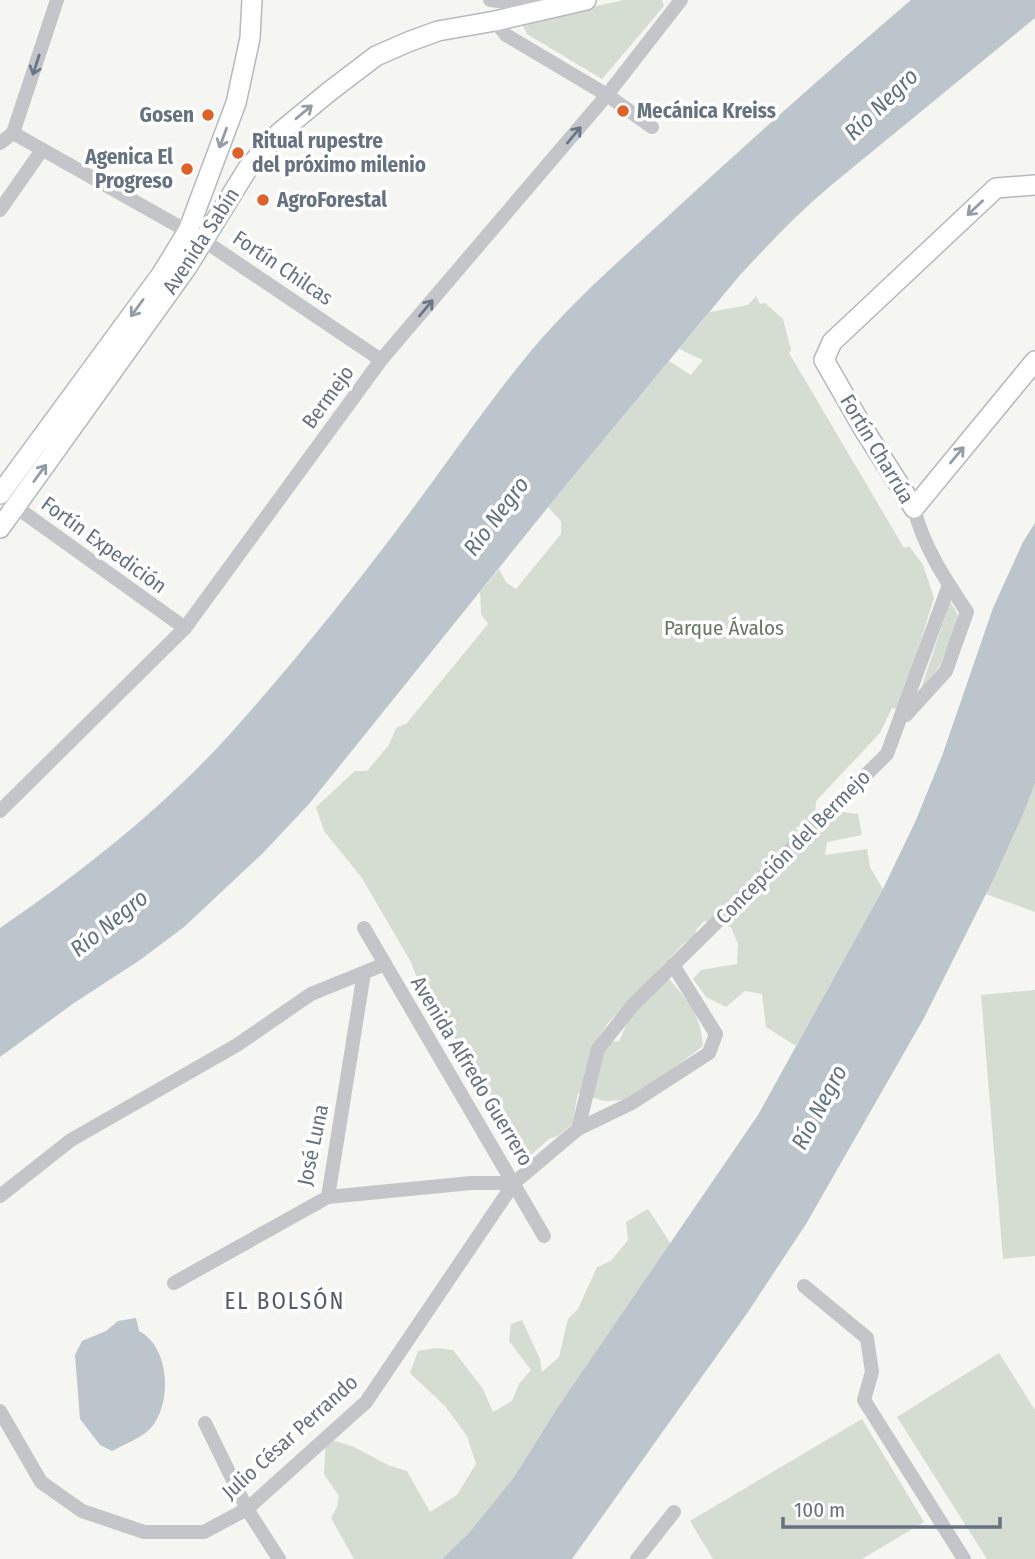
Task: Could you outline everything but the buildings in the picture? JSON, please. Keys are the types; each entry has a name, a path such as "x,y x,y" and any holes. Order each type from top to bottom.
{"main road":[{"name":"Avenida Sabín","path":"196,235 197,210 236,103 250,37 252,0"},
{"name":"Avenida Sabín","path":"0,528 5,499 161,275 279,133 376,57 408,41 438,31 586,0"},
{"name":"Fortín Charrúa","path":"914,508 824,360 832,342 996,188 1035,185"},
{"path":"914,508 1035,361"}],"street":[{"path":"0,143 13,133 57,0"},
{"path":"490,0 553,6"},
{"name":"Bermejo","path":"0,811 185,628 382,360 607,95 681,0"},
{"path":"495,21 506,35 607,95 652,127"},
{"name":"Fortín Chilcas","path":"13,133 196,235 382,360"},
{"path":"0,210 42,150"},
{"name":"Fortín Expedición","path":"5,499 185,628"},
{"name":"Fortín Charrúa","path":"914,508 919,531 967,612"},
{"name":"Concepción del Bermejo","path":"578,1129 598,1049 633,1005 887,754 949,584"},
{"name":"Concepción del Bermejo","path":"901,721 946,671 967,612"},
{"name":"Avenida Alfredo Guerrero","path":"364,928 544,1236"},
{"path":"0,1196 71,1140 237,1045 311,994 385,964"},
{"path":"328,1197 471,1183 514,1183 578,1129 632,1103 709,1052 716,1034 673,965"},
{"name":"José Luna","path":"174,1283 328,1197 364,973"},
{"name":"Julio César Perrando","path":"0,1411 41,1482 82,1511 144,1532 204,1532 247,1509 366,1402 514,1183"},
{"path":"804,1286 867,1338 872,1372 864,1400 964,1559"},
{"path":"205,1423 247,1509 279,1559"},
{"path":"637,1559 674,1512"}],"green space":[{"path":"624,0 662,0 664,6 602,79 527,34 521,22"},
{"name":"Parque Ávalos","path":"756,296 760,304 765,303 783,319 791,350 789,353 904,548 909,546 923,565 934,598 903,697 896,709 892,708 880,733 816,801 815,819 795,828 803,835 836,811 858,814 862,835 827,842 825,855 867,849 870,867 883,889 796,1046 766,1027 762,994 745,991 726,1007 706,997 693,979 701,970 737,964 738,944 731,927 704,921 696,930 695,938 684,943 608,1023 595,1043 619,1041 638,1005 650,992 669,979 693,1009 703,1046 631,1100 604,1101 578,1093 572,1124 558,1136 549,1139 524,1161 517,1148 508,1143 473,1075 475,1074 424,991 411,962 362,878 324,831 316,807 355,771 367,771 389,745 396,728 407,723 488,624 481,614 480,592 499,569 506,582 516,589 561,534 561,521 548,507 669,361 691,375 703,360 679,349 710,312 748,305"},
{"path":"950,601 959,617 940,666 921,689"},
{"path":"1035,783 1035,912 986,894"},
{"path":"1035,990 1035,1256 1003,1259 981,995"},
{"path":"648,1209 671,1244 556,1410 514,1477 468,1534 442,1559 354,1559 331,1518 339,1496 324,1474 326,1438 354,1447 390,1466 407,1471 430,1512 457,1495 476,1464 467,1436 445,1406 410,1373 418,1351 436,1348 453,1350 483,1389 493,1412 512,1401 519,1384 531,1370 509,1341 511,1324 522,1320 540,1359 542,1372 559,1357 568,1319 578,1309 597,1267 611,1261 628,1240 626,1222"},
{"path":"999,1353 1035,1410 1035,1559 987,1559 897,1417"},
{"path":"862,1419 924,1522 862,1559 713,1559 690,1521"}],"water":[{"name":"Río Negro","path":"911,0 1035,0 1035,18 817,197 740,275 557,496 309,804 263,853 184,927 0,1057 0,928 121,838 204,762 344,599 499,392 562,316 696,190"},
{"name":"Río Negro","path":"1035,523 1035,783 995,876 924,1018 806,1224 748,1312 572,1559 442,1559 468,1534 514,1477 556,1410 758,1115 883,889 916,820 942,756 993,608 1023,542"},
{"path":"136,1318 139,1331 149,1339 162,1362 165,1391 157,1418 150,1429 112,1451 100,1445 80,1419 75,1355 82,1341 106,1331 118,1321"}],"place":[{"name":"Mecánica Kreiss","path":"623,111"},
{"name":"Gosen","path":"208,115"},
{"name":"Ritual rupestre del próximo milenio","path":"238,153"},
{"name":"Agenica El Progreso","path":"187,169"},
{"name":"AgroForestal","path":"263,200"}],"district":[{"name":"EL BOLSÓN","path":"285,1301"}]}
